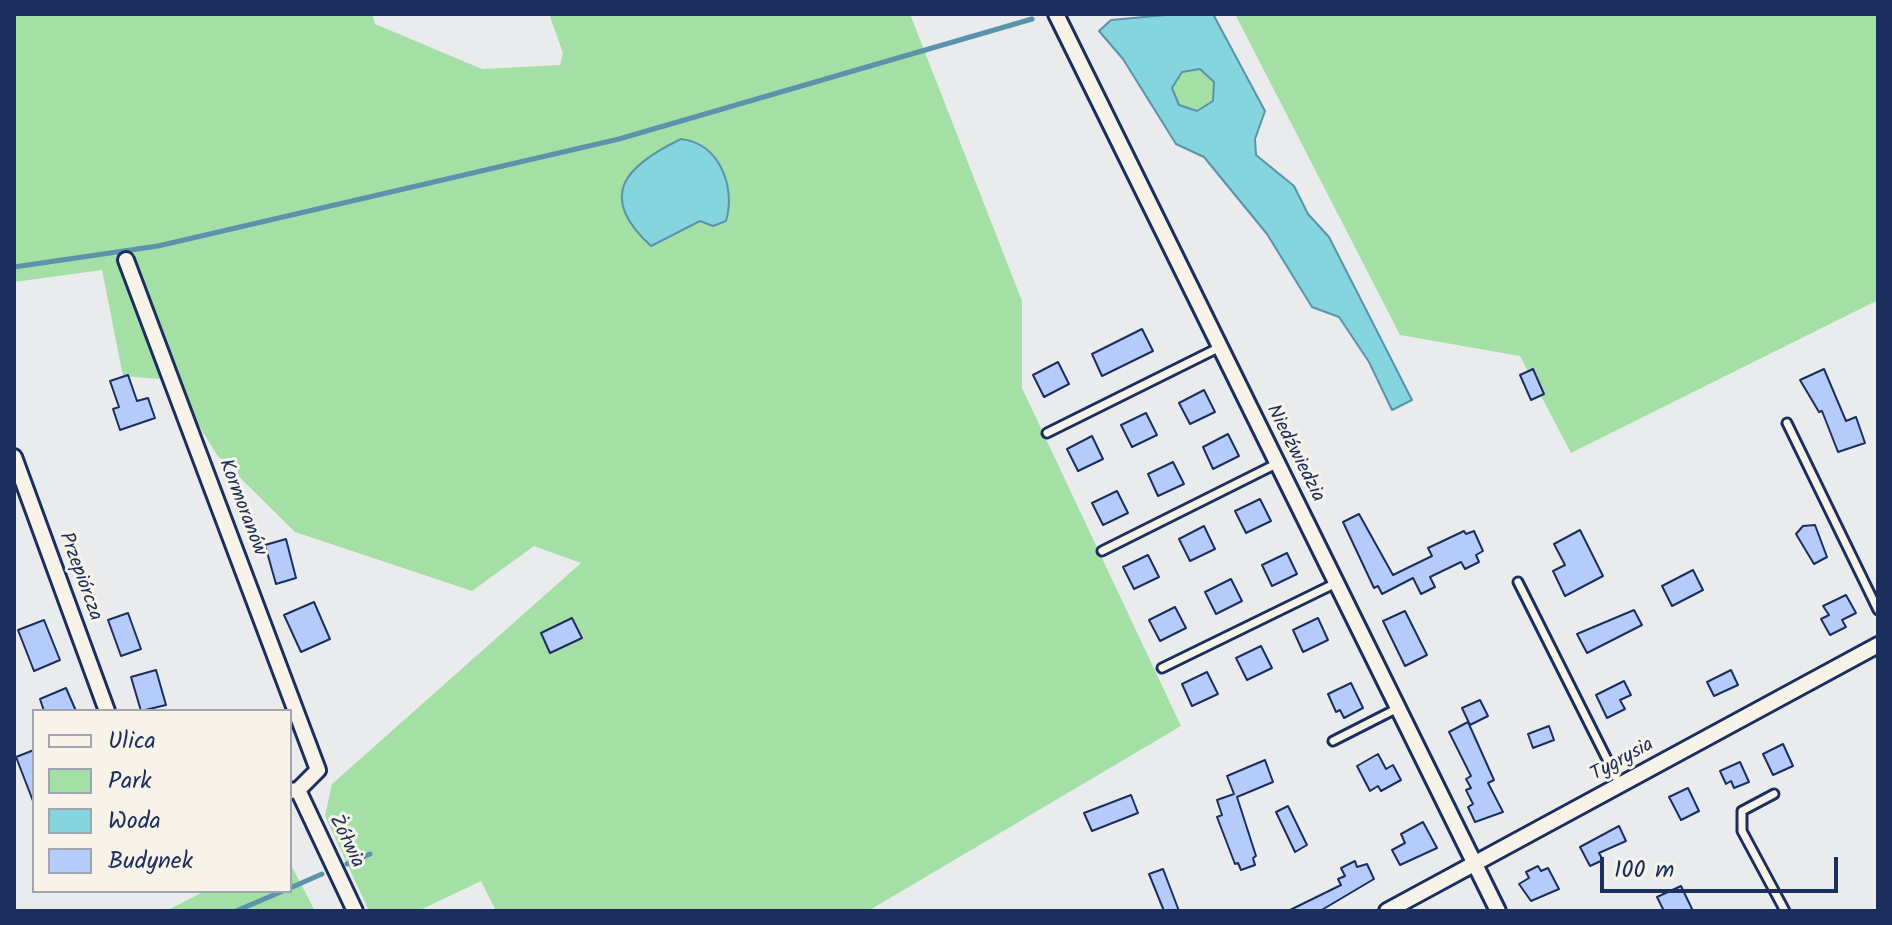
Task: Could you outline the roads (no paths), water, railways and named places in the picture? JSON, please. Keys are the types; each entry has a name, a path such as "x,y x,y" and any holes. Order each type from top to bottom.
{"street":[{"name":"Niedźwiedzia","path":"1056,14 1498,911"},
{"name":"Kormoranów","path":"126,260 318,770 294,791"},
{"name":"Przepiórcza","path":"14,457 106,709"},
{"name":"Tygrysia","path":"1387,911 1878,645"},
{"name":"Żółwia","path":"294,791 355,911"}],"lane":[{"path":"1047,433 1218,348"},
{"path":"1787,423 1878,610"},
{"path":"1102,551 1276,464"},
{"path":"1518,582 1620,785"},
{"path":"1162,668 1336,583"},
{"path":"1333,741 1398,708"},
{"path":"1774,794 1742,811 1742,831 1785,911"}],"water":[{"path":"1213,14 1265,111 1255,139 1256,155 1294,186 1308,214 1329,237 1412,400 1392,410 1369,362 1339,317 1312,307 1267,234 1204,157 1176,144 1123,59 1099,31 1111,20","holes":["1200,69 1214,82 1213,101 1197,111 1179,105 1172,88 1182,72"]},
{"path":"681,139 695,142 706,149 722,169 729,195 726,221 713,226 700,221 651,246 634,228 624,211 622,197 625,183 646,160"}],"waterway":[{"path":"14,267 158,246 619,139 1032,19"},
{"path":"347,864 370,854"},
{"path":"292,887 322,874"},
{"path":"236,911 278,893"}]}
